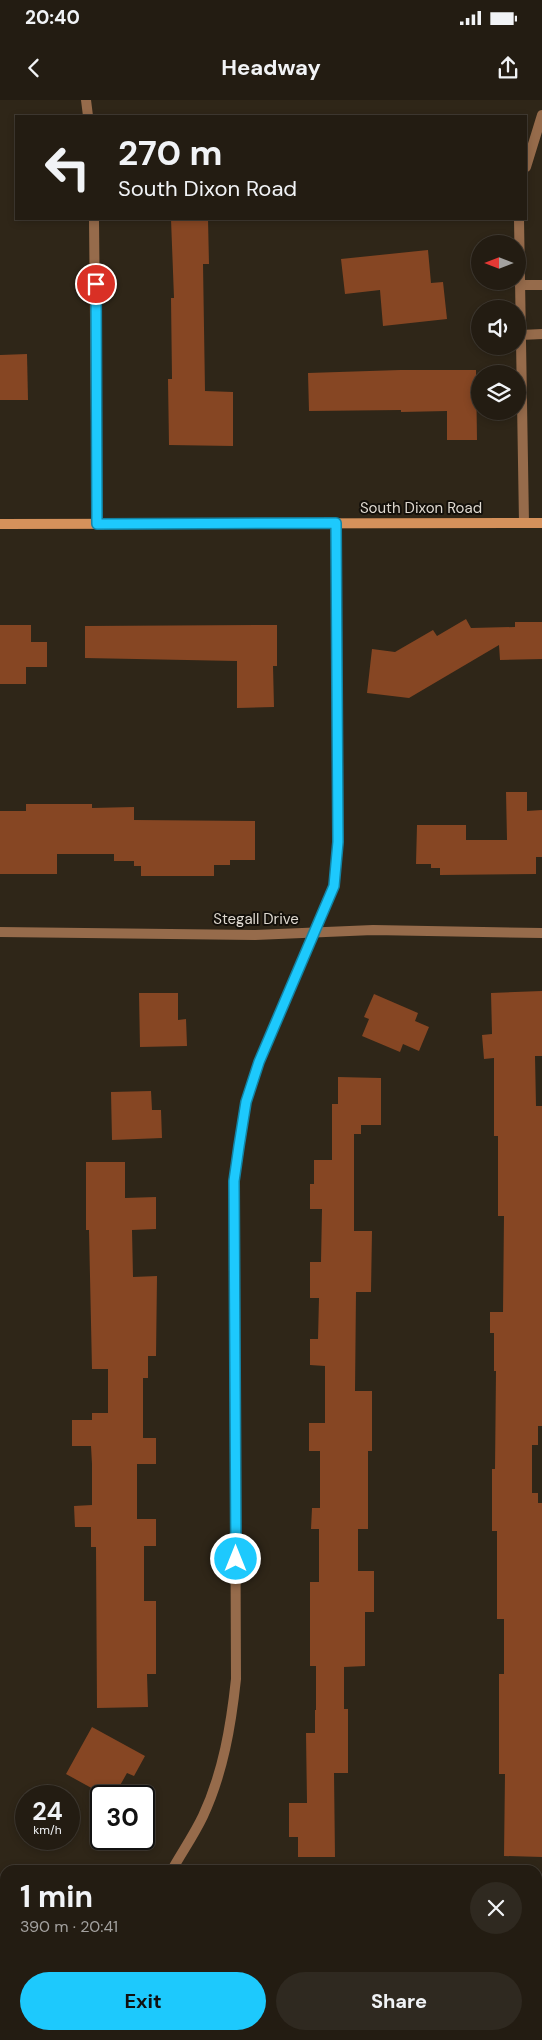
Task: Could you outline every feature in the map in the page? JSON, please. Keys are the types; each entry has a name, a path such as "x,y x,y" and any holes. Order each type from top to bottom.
{"main road":[{"name":"South Dixon Road","path":"0,524 542,523"}],"street":[{"path":"86,100 88,115"},
{"path":"527,164 542,115"},
{"path":"94,220 97,524"},
{"path":"519,220 519,235"},
{"path":"526,285 542,285"},
{"path":"526,335 542,334"},
{"path":"521,355 524,523"},
{"path":"175,1865 203,1816 219,1773 231,1726 236,1679 234,1181 246,1102 259,1062 334,886 338,842 336,523"},
{"name":"Stegall Drive","path":"0,932 255,935 374,930 542,933"}],"building":[{"path":"171,220 208,220 209,264 203,264 205,391 233,392 233,446 169,445 168,379 172,379 171,298 174,298"},
{"path":"428,250 431,283 443,282 447,319 383,326 380,290 345,294 341,259"},
{"path":"27,354 28,400 0,400 0,355"},
{"path":"471,370 471,420 477,420 477,440 447,440 447,411 309,411 308,373"},
{"path":"466,619 471,628 515,627 515,622 542,622 542,659 500,660 499,645 409,698 367,693 372,649 395,652 433,630 437,636"},
{"path":"0,625 31,625 31,642 47,642 47,667 26,667 26,684 0,684"},
{"path":"277,625 277,666 273,666 274,707 237,708 237,661 85,658 85,626"},
{"path":"506,792 527,792 527,811 542,810 542,857 536,857 536,874 440,875 440,868 431,868 431,864 416,864 417,825 466,825 466,840 507,840"},
{"path":"26,804 92,804 92,808 134,807 134,820 255,821 255,860 230,860 230,865 214,865 214,876 141,876 141,866 134,866 134,861 114,861 114,854 57,854 57,874 0,874 0,811 26,811"},
{"path":"542,991 542,1056 535,1056 536,1106 542,1106 542,1426 538,1426 538,1445 532,1445 532,1493 538,1493 538,1503 542,1503 542,1857 504,1856 505,1774 499,1774 499,1674 504,1674 504,1619 497,1619 497,1531 492,1531 492,1469 495,1469 496,1371 494,1371 494,1333 490,1333 490,1312 503,1312 504,1216 498,1216 498,1136 494,1136 494,1058 484,1059 482,1035 492,1034 491,993"},
{"path":"139,993 178,993 178,1020 186,1019 187,1046 140,1047"},
{"path":"374,994 418,1013 415,1021 429,1027 419,1051 403,1044 400,1052 362,1036 369,1019 364,1017"},
{"path":"338,1077 381,1078 381,1125 361,1125 361,1134 354,1134 354,1231 372,1231 371,1292 356,1292 355,1391 372,1391 372,1451 368,1451 368,1529 358,1529 358,1571 374,1571 374,1612 365,1612 365,1666 344,1667 344,1709 348,1709 348,1773 334,1773 335,1857 298,1857 298,1837 289,1837 289,1803 307,1803 306,1733 315,1733 316,1710 316,1666 310,1666 310,1582 319,1582 319,1529 311,1529 312,1508 320,1508 320,1451 309,1451 309,1423 325,1423 325,1366 310,1365 310,1339 318,1339 319,1298 310,1298 310,1262 321,1262 322,1209 310,1209 310,1184 314,1184 314,1160 332,1160 332,1104 338,1104"},
{"path":"151,1091 152,1110 161,1110 162,1138 112,1140 111,1092"},
{"path":"86,1162 125,1162 125,1198 156,1197 156,1229 132,1230 133,1277 157,1276 156,1356 148,1356 148,1378 143,1378 143,1438 156,1438 156,1464 137,1464 137,1519 156,1519 156,1546 144,1546 144,1601 156,1601 156,1674 147,1674 148,1707 97,1708 96,1547 91,1547 91,1527 75,1527 74,1506 92,1505 92,1464 91,1446 72,1446 72,1420 92,1420 92,1413 108,1413 108,1369 92,1369 89,1230 86,1230"},
{"path":"92,1727 145,1756 134,1776 127,1773 120,1785 90,1785 90,1787 66,1774"}],"route":[{"path":"96,284 97,524 336,523 338,842 334,886 259,1062 246,1102 234,1181 236,1559"}]}
